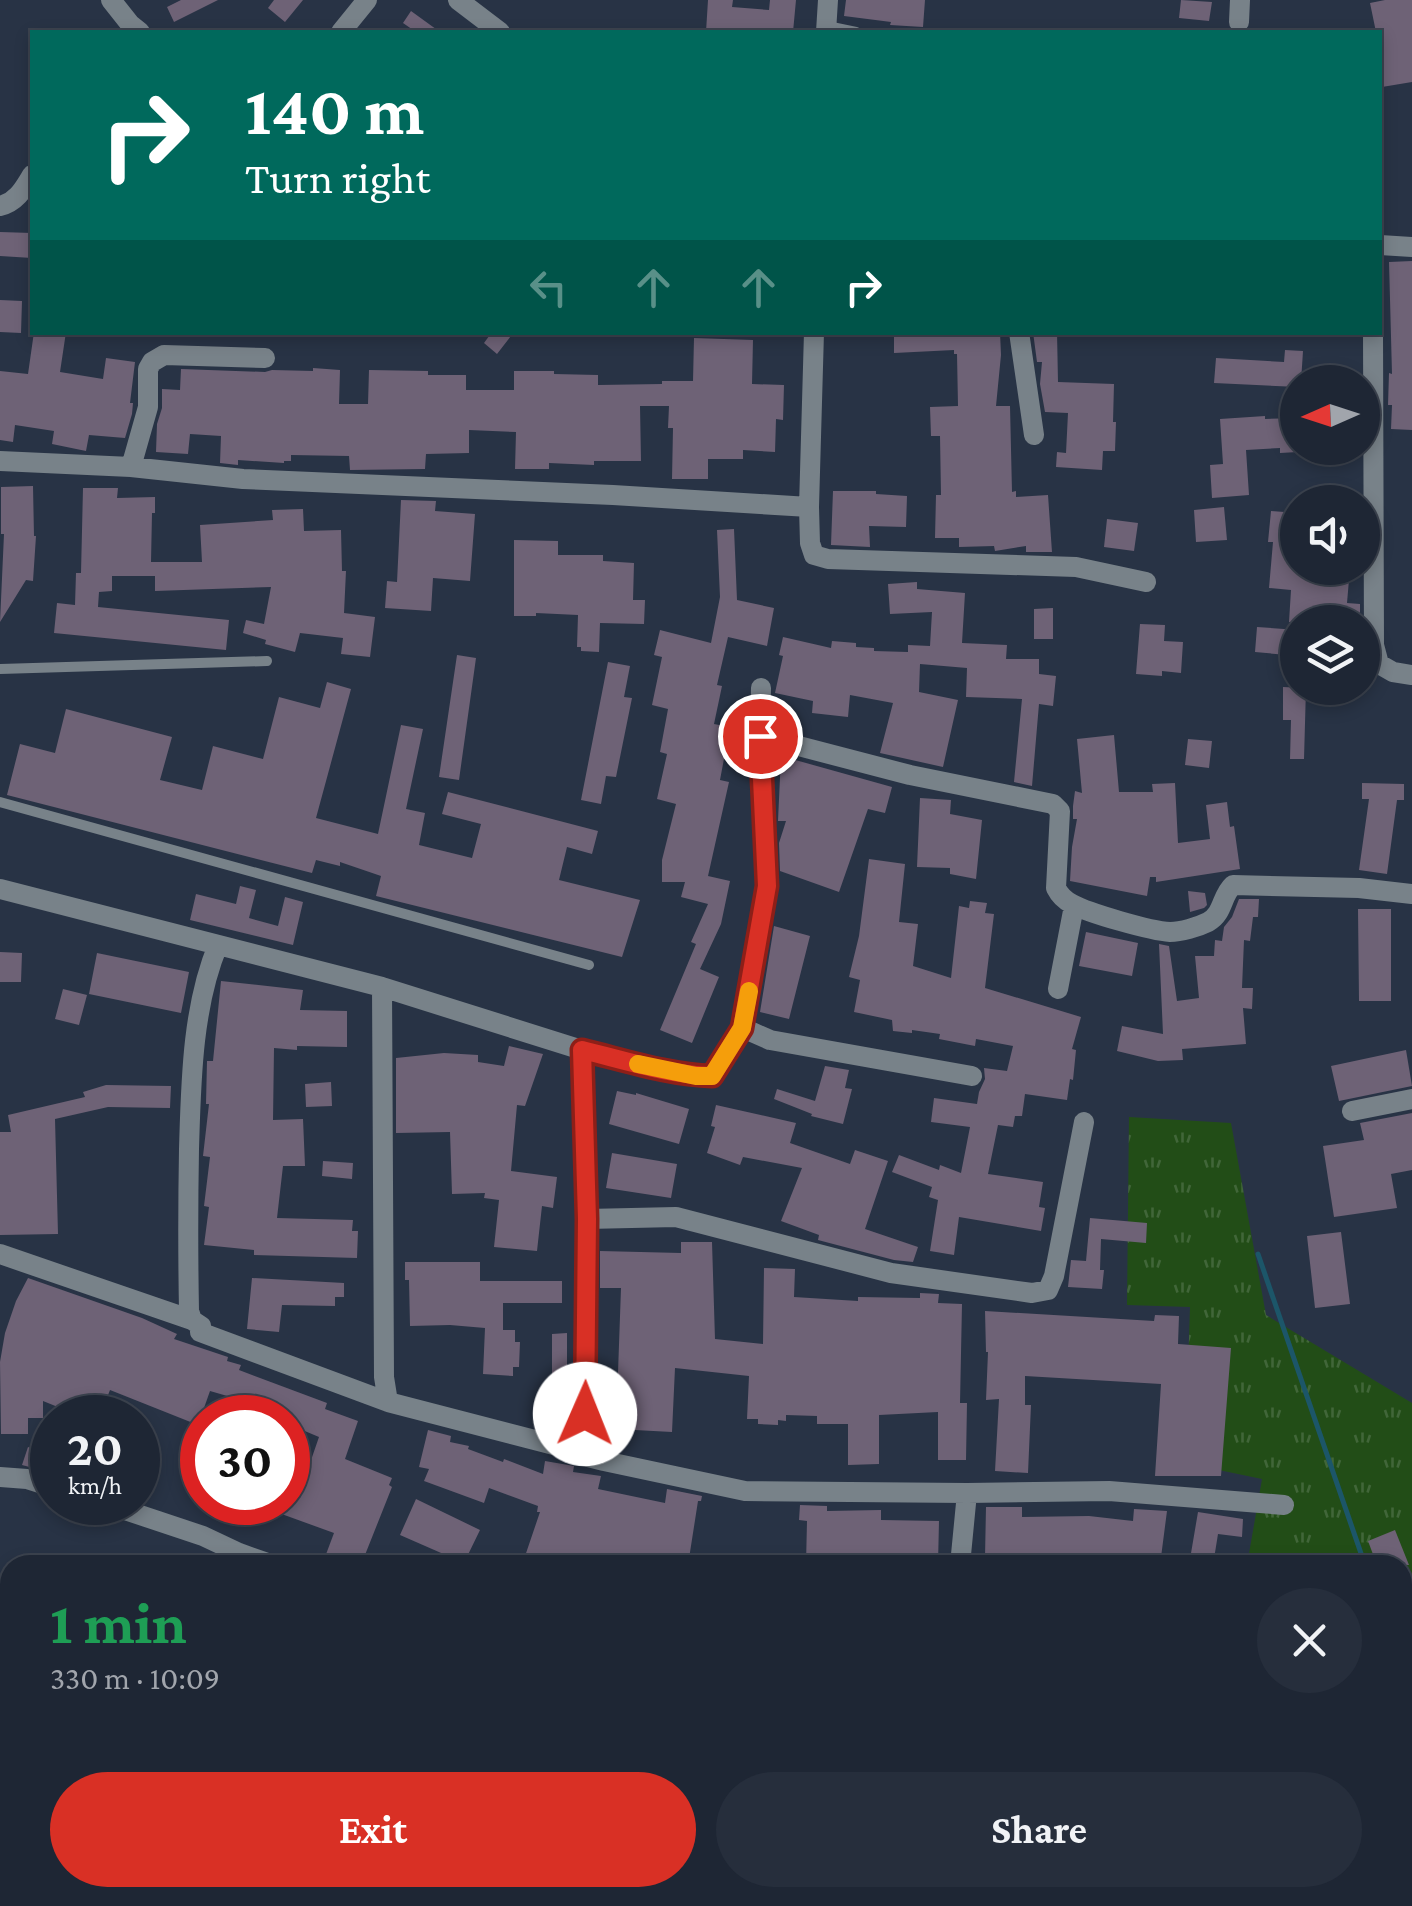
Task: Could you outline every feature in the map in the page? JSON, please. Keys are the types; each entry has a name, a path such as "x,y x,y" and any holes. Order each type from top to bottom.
{"street":[{"path":"111,0 132,30"},
{"path":"343,30 367,0"},
{"path":"458,0 497,30"},
{"path":"827,29 828,0"},
{"path":"1238,22 1240,0"},
{"path":"0,206 19,196 30,178"},
{"path":"1382,246 1412,247"},
{"path":"814,335 810,543 814,554 828,559 1076,567 1146,582"},
{"path":"1019,335 1034,435"},
{"path":"1373,335 1374,645 1380,664 1393,672 1412,674"},
{"path":"131,468 148,407 148,369 152,362 164,355 266,358"},
{"path":"0,461 243,479 810,507"},
{"path":"0,889 382,987 582,1050 696,1076 712,1076 742,1028 767,886 761,688"},
{"path":"760,736 910,775 1053,804 1060,811 1056,888 1059,896 1074,906 1151,929 1174,932 1210,921 1222,909 1233,885 1359,888 1412,894"},
{"path":"1058,989 1074,906"},
{"path":"192,1320 188,1216 191,1068 206,981 218,945"},
{"path":"382,987 384,1377 388,1402"},
{"path":"742,1028 770,1040 972,1076"},
{"path":"582,1050 587,1219 585,1454"},
{"path":"1352,1111 1412,1099"},
{"path":"587,1219 676,1217 891,1273 1032,1293 1048,1290 1084,1122"},
{"path":"0,1254 192,1320 201,1326 200,1332 388,1402 604,1461 745,1490 1108,1491 1284,1505"},
{"path":"0,1477 30,1480"},
{"path":"961,1555 967,1493"},
{"path":"160,1522 246,1555"}],"lane":[{"path":"0,668 267,661"},
{"path":"0,802 589,965"}],"green space":[{"path":"1129,1117 1231,1123 1266,1315 1412,1403 1412,1555 1249,1555 1262,1479 1185,1463 1190,1307 1127,1305"}],"building":[{"path":"181,0 218,0 174,22 167,7"},
{"path":"274,0 303,0 285,22 268,8"},
{"path":"708,0 733,0 732,7 769,10 770,0 796,0 793,30 706,30"},
{"path":"846,0 925,0 923,27 844,16"},
{"path":"1181,0 1212,2 1209,21 1179,18"},
{"path":"1412,0 1412,82 1382,87 1382,30 1376,30 1370,3"},
{"path":"411,11 437,30 413,30 403,23"},
{"path":"0,232 30,233 30,258 0,256"},
{"path":"1412,261 1412,430 1391,429 1389,262"},
{"path":"0,300 22,301 21,333 0,332"},
{"path":"34,335 66,335 60,372 103,379 106,358 135,362 132,414 125,438 89,435 86,451 52,444 54,431 15,425 13,442 0,440 0,371 28,374"},
{"path":"490,335 512,335 497,354 484,343"},
{"path":"894,335 1000,335 996,406 1010,406 1012,492 1016,491 1016,497 1048,495 1052,552 1026,552 1026,546 995,551 994,546 959,547 959,538 935,538 936,495 941,495 940,436 931,436 930,407 958,406 957,354 954,350 894,353"},
{"path":"1033,335 1057,335 1058,382 1114,384 1115,451 1103,451 1102,470 1056,467 1057,452 1066,453 1068,413 1045,412 1040,384 1042,362 1037,362"},
{"path":"694,338 753,340 752,384 784,385 783,420 776,419 775,452 743,450 743,459 708,459 708,479 672,479 673,428 668,428 669,406 640,406 641,461 549,463 549,469 515,469 516,432 469,430 469,453 426,454 425,469 350,470 349,456 291,455 291,461 284,463 220,463 221,436 190,434 188,454 156,452 162,389 180,390 181,369 340,370 339,404 368,404 369,370 466,375 466,390 514,390 514,371 598,375 598,385 693,381"},
{"path":"1285,350 1303,351 1302,365 1280,365 1280,386 1214,383 1216,358 1284,362"},
{"path":"1220,419 1280,419 1280,448 1246,450 1249,495 1212,498 1210,465 1223,464"},
{"path":"33,486 33,581 26,580 0,622 4,534 1,487"},
{"path":"83,488 118,488 117,498 155,497 151,562 202,562 200,525 273,520 272,510 303,509 304,531 341,530 342,571 346,571 344,613 375,617 370,657 341,654 343,638 300,633 295,652 243,633 246,620 264,624 271,587 155,591 155,576 112,576 112,591 99,592 98,607 229,620 226,650 54,633 57,603 75,605 76,573 81,573"},
{"path":"833,491 907,496 906,527 869,526 870,547 831,545"},
{"path":"401,500 436,501 435,511 475,514 470,581 433,578 431,611 385,608 387,581 397,582"},
{"path":"1224,507 1227,540 1196,542 1194,510"},
{"path":"1271,511 1280,512 1280,585 1349,585 1347,603 1360,605 1290,605 1291,590 1269,588 1273,542 1268,542"},
{"path":"1107,519 1138,523 1134,551 1104,547"},
{"path":"734,529 737,600 774,608 767,646 728,637 717,685 722,686 714,724 730,727 720,780 729,782 708,876 730,881 721,924 700,969 719,977 692,1043 660,1030 696,944 691,942 708,904 681,897 685,882 662,882 662,860 676,804 657,799 667,754 660,752 668,709 652,705 662,657 654,655 660,630 711,643 720,597 717,530"},
{"path":"514,540 558,541 558,555 603,555 603,561 634,563 633,600 645,600 644,624 600,623 599,652 581,651 577,647 578,615 514,616"},
{"path":"917,582 917,589 965,593 962,643 1007,645 1006,659 1039,659 1039,674 1056,676 1053,706 1039,704 1032,786 1014,782 1022,699 966,697 967,668 920,664 919,692 958,700 943,767 880,753 893,703 850,695 848,717 812,713 813,701 775,693 783,637 831,648 832,641 856,643 856,647 874,651 908,652 908,645 930,646 932,612 890,614 888,584"},
{"path":"1053,608 1053,639 1034,639 1034,609"},
{"path":"1140,624 1165,625 1164,641 1183,642 1181,673 1136,674"},
{"path":"1257,627 1280,629 1280,654 1255,652"},
{"path":"457,655 476,658 459,780 439,777"},
{"path":"608,662 630,666 624,697 632,698 616,777 606,776 601,804 581,800"},
{"path":"327,682 351,689 316,818 378,834 401,725 423,729 406,809 425,813 419,845 472,858 481,824 442,814 448,792 598,831 592,854 567,847 559,880 640,900 622,957 376,896 381,876 340,862 340,866 316,860 312,873 7,795 20,744 55,753 66,709 172,737 160,780 202,790 213,746 263,759 279,697 320,708"},
{"path":"1283,705 1306,705 1304,759 1290,759 1291,720 1283,720"},
{"path":"1114,735 1119,792 1153,792 1152,784 1175,783 1178,843 1210,839 1206,805 1227,802 1240,869 1156,882 1156,877 1150,877 1147,896 1070,881 1077,819 1073,819 1075,791 1082,793 1077,739"},
{"path":"1188,739 1212,741 1209,768 1185,765"},
{"path":"781,756 892,787 885,813 868,809 839,892 780,871 779,843 786,821 778,821"},
{"path":"1362,783 1404,784 1404,800 1397,800 1387,874 1359,870 1369,799 1362,799"},
{"path":"920,798 951,800 950,814 982,820 976,879 950,874 950,868 917,867"},
{"path":"869,859 905,864 899,922 918,924 913,966 951,978 959,906 969,908 970,901 987,903 985,913 994,914 985,988 1081,1017 1072,1049 1076,1050 1067,1100 1025,1094 1022,1116 1015,1116 1013,1127 998,1125 988,1174 1043,1182 1039,1207 1045,1208 1041,1231 959,1217 954,1255 930,1251 938,1200 929,1197 932,1187 892,1172 899,1155 939,1170 940,1165 961,1173 970,1127 931,1122 934,1098 977,1104 985,1079 984,1068 1007,1071 1013,1046 976,1039 975,1046 939,1039 940,1034 893,1031 892,1020 854,1012 860,980 849,977 859,936"},
{"path":"240,886 256,890 249,918 278,926 285,897 303,902 293,945 190,920 196,894 236,904"},
{"path":"1188,891 1205,893 1207,905 1190,912"},
{"path":"1239,899 1259,899 1250,941 1244,940 1242,988 1253,988 1252,1009 1243,1008 1246,1044 1182,1049 1183,1060 1158,1061 1117,1051 1122,1026 1163,1034 1159,944 1169,946 1177,1001 1199,998 1195,956 1214,956 1215,940 1222,941 1224,927"},
{"path":"1358,909 1391,909 1391,1001 1359,1001"},
{"path":"774,926 810,936 789,1019 760,1012"},
{"path":"1086,932 1138,943 1132,976 1079,966"},
{"path":"0,952 22,953 21,982 0,982"},
{"path":"97,953 189,972 181,1013 89,994"},
{"path":"221,981 303,990 300,1010 347,1011 347,1047 274,1048 273,1120 303,1119 305,1166 283,1166 277,1218 353,1220 352,1231 358,1231 357,1258 254,1255 254,1250 204,1245 210,1157 203,1156 209,1104 207,1061 213,1061"},
{"path":"63,989 87,995 79,1025 55,1019"},
{"path":"509,1046 543,1054 525,1106 517,1105 511,1171 557,1177 553,1208 542,1206 537,1251 494,1247 499,1200 484,1198 485,1193 452,1194 450,1132 396,1133 396,1058 444,1053 478,1055 478,1062 504,1066"},
{"path":"1406,1050 1412,1086 1339,1101 1331,1066"},
{"path":"825,1066 849,1070 845,1088 852,1089 843,1124 811,1116 774,1099 777,1089 815,1101"},
{"path":"331,1082 332,1106 306,1107 305,1084"},
{"path":"106,1085 171,1086 170,1108 108,1107 55,1119 58,1234 0,1235 0,1132 11,1132 8,1115 85,1097 83,1092"},
{"path":"617,1091 689,1109 679,1144 609,1124"},
{"path":"716,1105 796,1123 790,1143 850,1164 855,1150 888,1161 865,1229 918,1247 913,1262 818,1240 819,1235 781,1221 802,1168 743,1157 740,1165 707,1153 715,1127 711,1126"},
{"path":"1412,1113 1412,1170 1391,1174 1397,1208 1334,1217 1323,1146 1364,1140 1360,1123"},
{"path":"612,1153 677,1164 671,1198 606,1188"},
{"path":"323,1161 353,1163 352,1179 322,1176"},
{"path":"1090,1218 1147,1223 1146,1243 1101,1239 1102,1289 1068,1287 1071,1260 1086,1261"},
{"path":"1341,1232 1350,1304 1315,1308 1307,1236"},
{"path":"681,1242 712,1242 715,1339 763,1344 764,1268 795,1269 794,1297 858,1301 858,1297 920,1298 920,1293 939,1294 938,1303 962,1304 960,1403 967,1403 966,1460 938,1460 938,1412 879,1415 879,1464 848,1465 848,1424 817,1424 817,1416 786,1415 786,1421 778,1420 778,1425 758,1424 758,1419 747,1419 749,1376 675,1368 672,1432 616,1429 621,1288 600,1288 600,1251 681,1253"},
{"path":"405,1262 480,1262 480,1281 562,1281 562,1303 503,1303 503,1330 515,1330 515,1342 520,1342 519,1367 513,1367 513,1376 483,1374 485,1328 410,1326"},
{"path":"28,1278 142,1318 177,1334 174,1339 228,1357 227,1361 241,1365 239,1370 306,1395 224,1395 210,1391 209,1395 180,1395 180,1418 160,1410 160,1395 123,1395 110,1390 108,1395 30,1395 28,1434 1,1434 0,1362 5,1333"},
{"path":"252,1278 344,1283 344,1297 335,1297 335,1306 282,1305 279,1332 247,1329"},
{"path":"985,1311 1154,1321 1155,1315 1179,1316 1178,1344 1231,1348 1221,1476 1155,1476 1161,1384 1025,1376 1025,1405 1031,1405 1028,1473 995,1471 999,1399 986,1400"},
{"path":"567,1333 567,1375 552,1374 552,1334"},
{"path":"310,1397 327,1403 325,1409 358,1421 345,1459 392,1478 365,1555 326,1555 334,1533 310,1524 310,1463 319,1437 310,1433"},
{"path":"428,1430 451,1436 450,1442 469,1446 468,1449 543,1474 545,1461 574,1466 573,1472 601,1476 598,1489 665,1503 667,1489 702,1496 690,1555 525,1555 540,1512 538,1506 489,1488 484,1503 424,1481 429,1469 419,1467"},
{"path":"28,1447 30,1448 30,1467 22,1465"},
{"path":"416,1499 480,1530 468,1555 446,1555 400,1535"},
{"path":"800,1505 827,1506 827,1511 881,1510 881,1520 939,1521 938,1555 806,1555 807,1521 799,1520"},
{"path":"986,1507 1022,1507 1022,1517 1089,1516 1133,1521 1134,1509 1167,1511 1161,1555 985,1555"},
{"path":"1198,1512 1243,1519 1242,1537 1218,1534 1215,1555 1191,1555"},
{"path":"1395,1530 1405,1555 1373,1555 1368,1541"}],"waterway":[{"path":"1258,1254 1362,1555"}],"slow traffic":[{"path":"638,1064 712,1076 742,1028 749,991"}],"route":[{"path":"585,1414 587,1219 582,1050 646,1066 712,1076 742,1028 767,886 760,736"}]}
